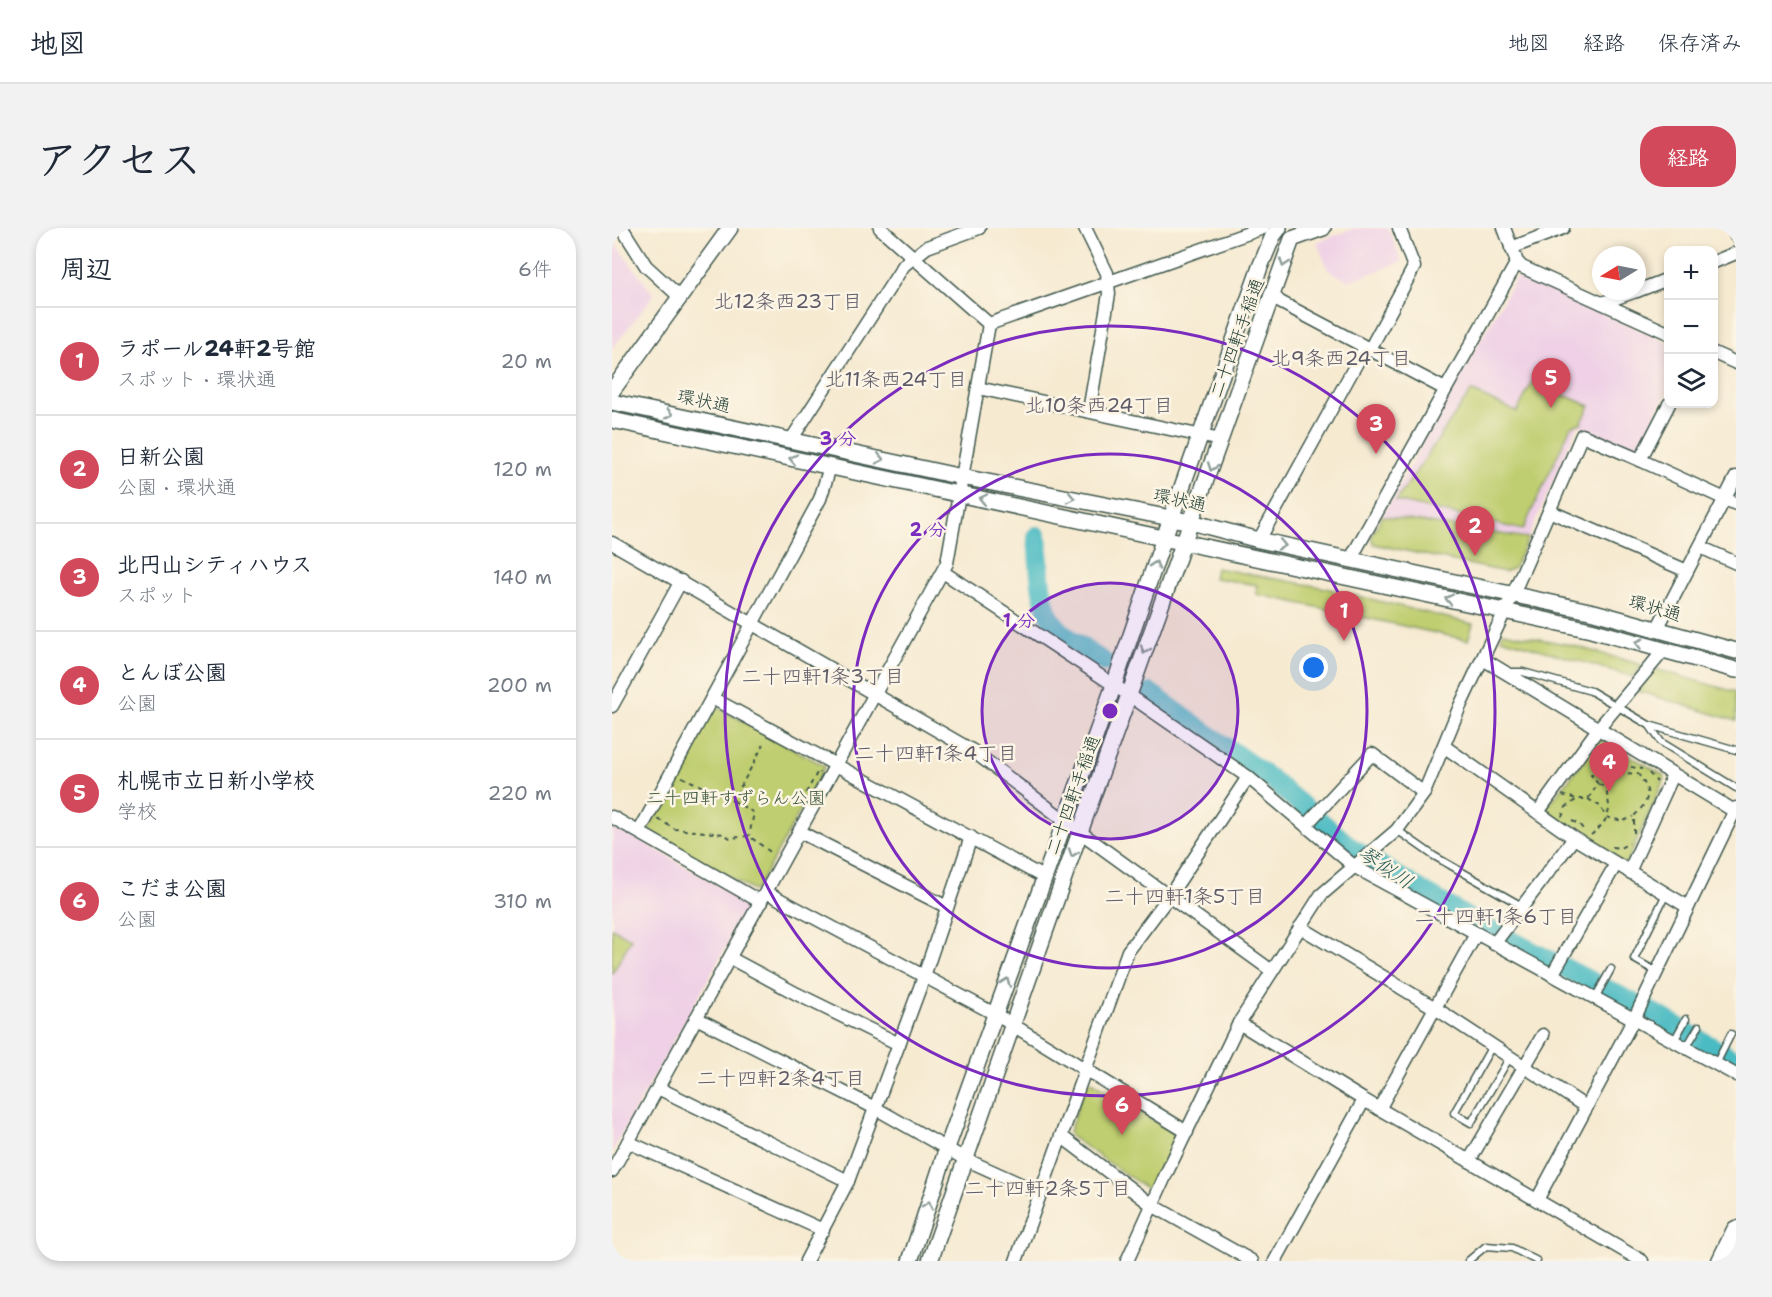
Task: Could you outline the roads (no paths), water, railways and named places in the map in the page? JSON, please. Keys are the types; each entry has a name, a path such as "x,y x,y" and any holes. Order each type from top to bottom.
{"main road":[{"path":"1721,1261 1736,1230"}],"street":[{"path":"622,228 646,266 680,297"},
{"path":"612,391 730,228"},
{"path":"880,228 989,324"},
{"path":"791,440 904,265 927,247 979,228"},
{"path":"1085,228 1107,273 1109,283 1089,411"},
{"path":"989,324 1263,228"},
{"name":"二十四軒手稲通","path":"910,1261 947,1148 1114,685 1260,267 1273,236 1279,228"},
{"name":"二十四軒手稲通","path":"930,1261 1080,832 1273,295 1289,234 1323,228"},
{"path":"1259,540 1414,267 1399,228"},
{"path":"1504,228 1517,262 1522,267 1664,331"},
{"path":"1511,248 1563,228"},
{"path":"1733,228 1736,237"},
{"path":"1718,260 1736,253"},
{"path":"1350,560 1517,262"},
{"path":"1646,287 1664,280"},
{"path":"1273,295 1280,302 1445,388"},
{"path":"1602,303 1610,300"},
{"path":"612,1171 943,572 947,563 989,324"},
{"path":"1715,354 1736,363"},
{"path":"978,388 1221,440"},
{"name":"環状通","path":"612,402 962,477 1191,522 1259,540 1594,612 1736,651"},
{"path":"1640,460 1668,408"},
{"name":"環状通","path":"612,420 1591,630 1736,670"},
{"path":"1127,1261 1239,1023 1272,971 1321,895 1397,830 1424,793 1445,747 1460,706 1582,435 1730,501"},
{"path":"639,832 820,499 830,467"},
{"path":"1657,629 1700,547 1730,501 1736,477"},
{"path":"1549,511 1687,571"},
{"path":"612,543 973,751 1080,832 1272,971"},
{"path":"1700,547 1736,563"},
{"path":"943,572 1312,819 1357,865 1476,934 1500,937 1556,968 1596,996 1688,1044 1736,1075"},
{"path":"612,706 681,581"},
{"path":"1538,812 1598,729 1664,650"},
{"path":"1483,659 1673,776 1735,810 1635,1016 1537,1200"},
{"path":"712,698 1045,878"},
{"path":"1445,747 1574,838 1688,907"},
{"path":"1312,819 1372,754 1424,793"},
{"path":"1629,872 1673,776"},
{"path":"1016,1261 1128,951 1170,895 1248,777"},
{"path":"612,817 764,897 924,975 995,1014 1187,1132"},
{"path":"800,832 947,907"},
{"path":"806,1261 848,1182 924,975 971,837"},
{"path":"1500,937 1574,838"},
{"path":"1556,968 1616,864"},
{"path":"1300,927 1435,1008 1587,1107"},
{"path":"1379,1109 1476,934"},
{"path":"730,958 796,994 899,1044"},
{"path":"696,1018 875,1108 965,1160 1040,1193"},
{"path":"1239,1023 1379,1109 1642,1261"},
{"path":"1469,1161 1544,1035"},
{"path":"658,1088 848,1182"},
{"path":"1275,1261 1364,1100"},
{"path":"1061,1136 1152,1205 1252,1261"},
{"path":"628,1142 823,1230"}],"lane":[{"path":"1505,673 1523,672 1591,691 1649,725 1736,750"},
{"path":"1649,725 1661,742 1736,788"},
{"path":"1397,830 1434,856 1522,907"},
{"path":"1657,972 1634,959 1665,894"},
{"path":"1596,996 1611,969"},
{"path":"1675,1038 1685,1020"},
{"path":"1688,1044 1697,1028"},
{"path":"1717,1061 1731,1034"},
{"path":"1492,1046 1454,1113 1471,1123 1510,1057"},
{"path":"1468,1261 1486,1246 1512,1248 1537,1261"}],"waterway":[{"name":"琴似川","path":"1037,536 1040,581 1048,614 1064,634 1104,662"},
{"name":"琴似川","path":"1150,693 1272,780 1353,849 1473,921 1659,1016 1736,1061"}],"place":[{"name":"札幌市立日新小学校","path":"1551,408"},
{"name":"北円山シティハウス","path":"1376,454"},
{"name":"日新公園","path":"1475,556"},
{"name":"ラポール24軒2号館","path":"1344,641"},
{"name":"とんぼ公園","path":"1609,792"},
{"name":"こだま公園","path":"1122,1135"}],"district":[{"name":"北12条西23丁目","path":"788,301"},
{"name":"北9条西24丁目","path":"1341,358"},
{"name":"北11条西24丁目","path":"896,379"},
{"name":"北10条西24丁目","path":"1099,405"},
{"name":"二十四軒1条3丁目","path":"823,676"},
{"name":"二十四軒1条4丁目","path":"936,753"},
{"name":"二十四軒1条5丁目","path":"1185,896"},
{"name":"二十四軒1条6丁目","path":"1496,916"},
{"name":"二十四軒2条4丁目","path":"781,1078"},
{"name":"二十四軒2条5丁目","path":"1048,1188"}],"park label":[{"name":"二十四軒すずらん公園","path":"736,798"}]}
